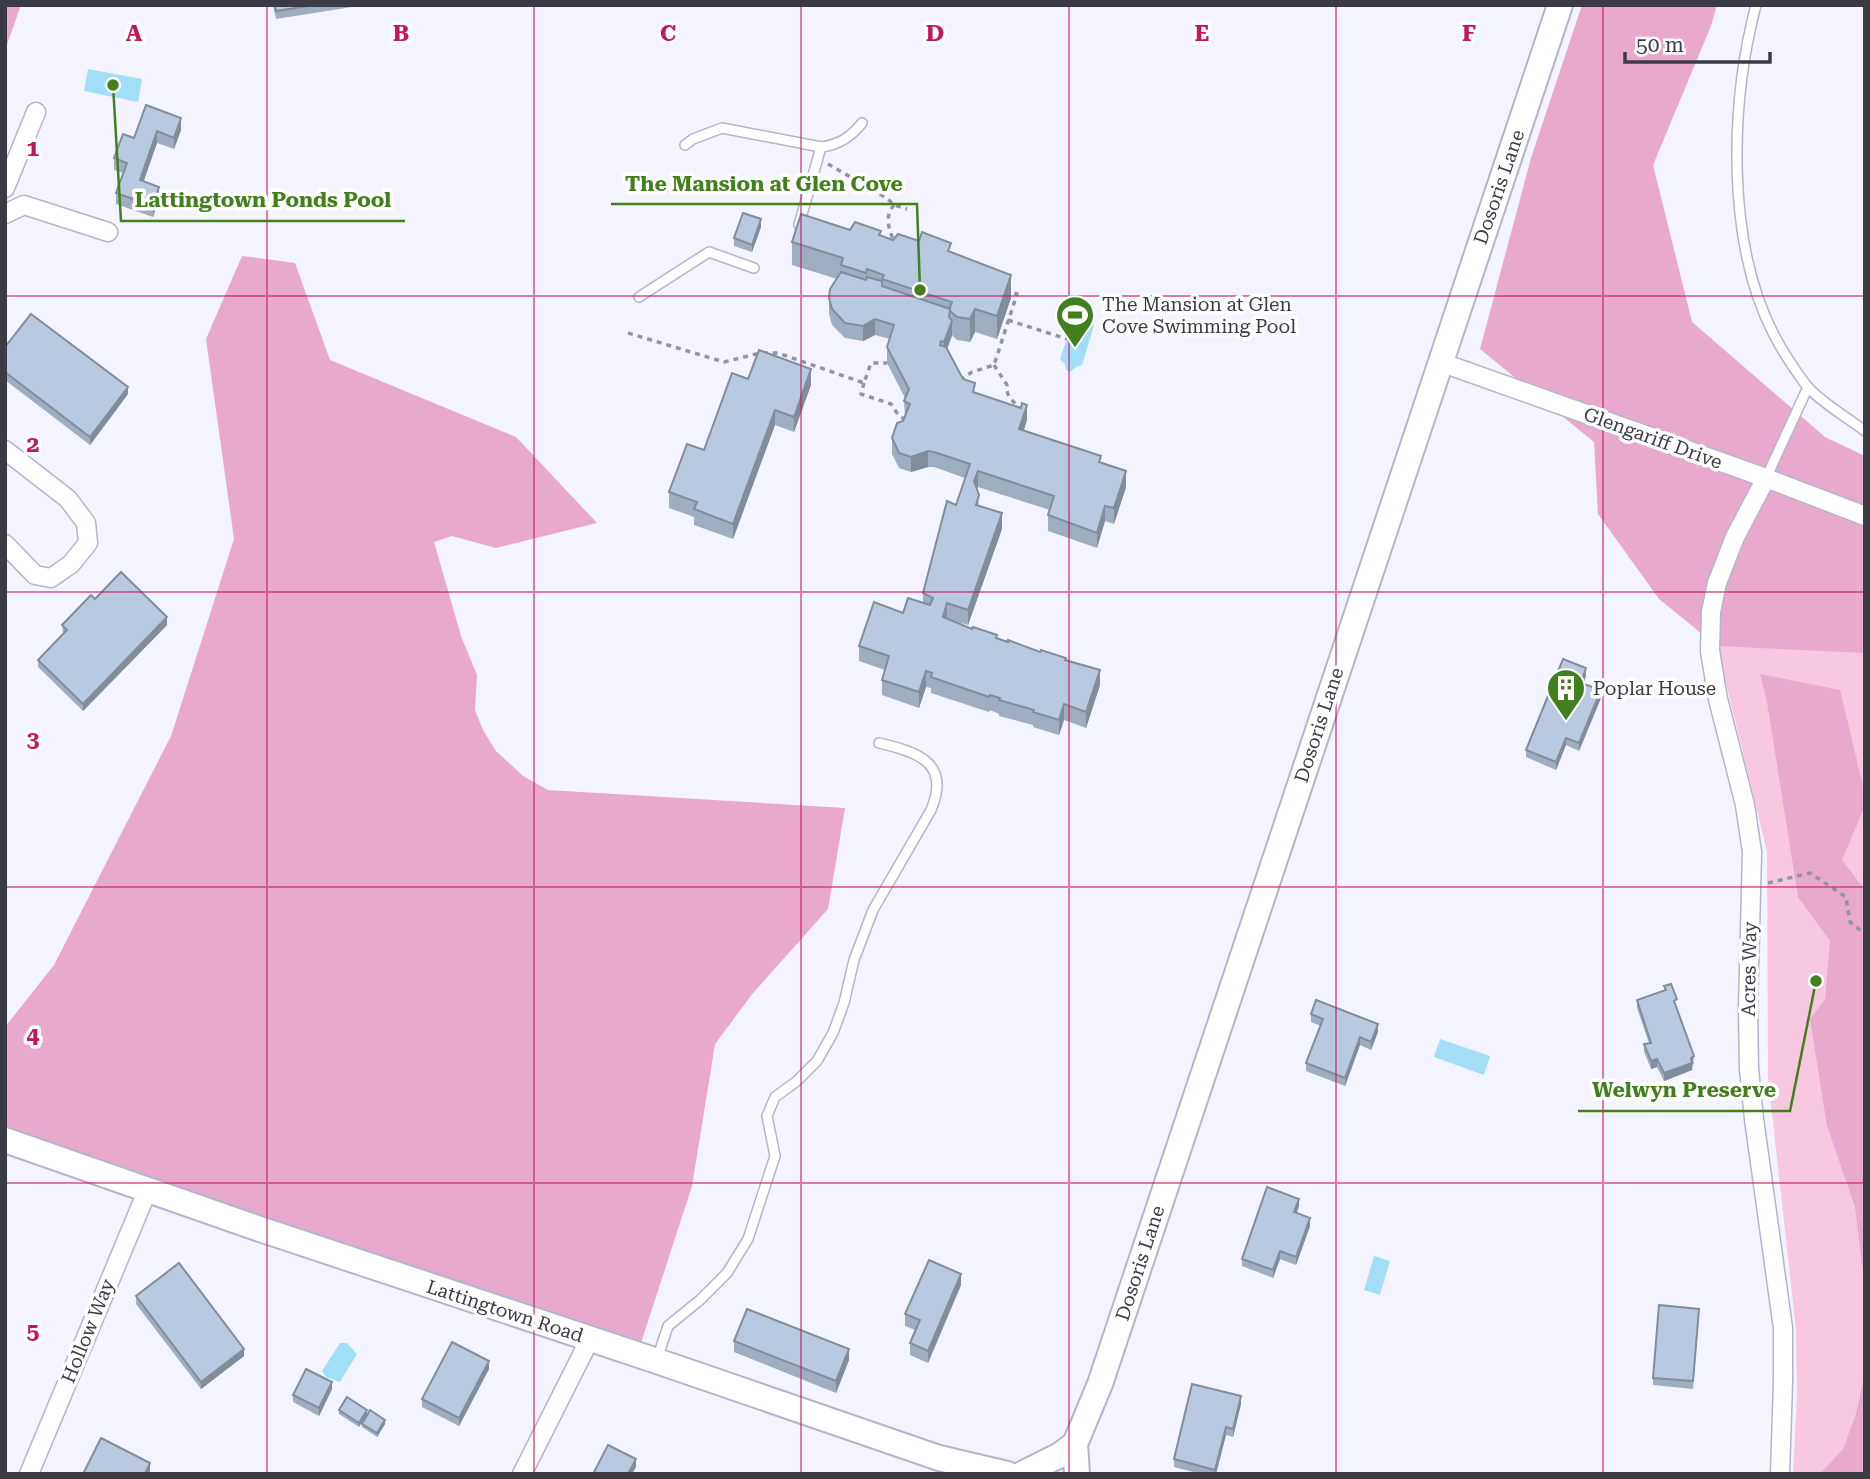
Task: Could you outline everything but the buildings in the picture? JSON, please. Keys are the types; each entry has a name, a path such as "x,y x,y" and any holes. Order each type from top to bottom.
{"street":[{"name":"Dosoris Lane","path":"1075,1444 1104,1372 1560,5"},
{"path":"5,188 36,112"},
{"path":"5,214 24,205 108,232"},
{"name":"Glengariff Drive","path":"1440,362 1865,516"},
{"path":"5,450 68,499 86,523 88,543 71,564 51,578 35,575 5,544"},
{"name":"Acres Way","path":"1766,478 1735,537 1717,583 1711,612 1710,651 1718,699 1747,816 1752,852 1749,1069 1783,1328 1780,1474"},
{"name":"Lattingtown Road","path":"5,1140 254,1227 939,1458 1007,1474"},
{"name":"Hollow Way","path":"29,1474 148,1189"},
{"path":"522,1474 590,1339"},
{"path":"1022,1474 1060,1455 1075,1444"},
{"path":"1075,1444 1077,1474"}],"lane":[{"path":"1756,5 1747,41 1740,89 1738,171 1745,246 1762,308 1775,337 1808,387 1865,431"},
{"path":"685,145 700,135 722,128 821,147 848,138 862,123"},
{"path":"799,225 821,147"},
{"path":"639,297 709,252 754,268"},
{"path":"1766,478 1808,387"},
{"path":"657,1361 668,1326 727,1273 748,1239 775,1156 767,1116 775,1097 797,1081 817,1061 833,1033 844,1003 854,960 873,910 932,810 939,792 936,775 927,760 909,750 879,743"}],"path":[{"path":"817,157 894,205 907,209"},
{"path":"894,205 887,221 899,250"},
{"path":"994,365 1017,294 999,288"},
{"path":"1008,320 1067,339"},
{"path":"628,333 724,362 771,351 864,383"},
{"path":"789,367 792,358"},
{"path":"887,363 872,363 861,394 891,404 899,416 909,422"},
{"path":"957,382 972,372 994,365"},
{"path":"994,365 1007,385 1009,397 1024,416"},
{"path":"1751,888 1810,873 1846,897 1850,922 1865,934"}],"shaded area":[{"path":"5,5 21,5 5,50"},
{"path":"1582,5 1717,5 1711,26 1653,165 1692,322 1825,437 1865,456 1865,653 1717,646 1659,599 1598,514 1594,442 1480,349 1531,158"},
{"path":"242,256 295,263 330,360 516,437 597,523 496,548 452,536 434,542 461,636 477,675 475,710 496,751 523,776 548,790 845,808 828,909 753,993 715,1044 692,1186 639,1349 5,1138 5,1027 54,965 171,736 234,539 206,339"},
{"path":"1865,529 1865,1474 1793,1474 1797,1395 1796,1330 1768,1078 1767,852 1717,646"},
{"path":"1760,674 1840,690 1865,794 1865,806 1842,860 1865,890 1865,1289 1855,1207 1827,1126 1810,1019 1825,999 1830,941 1798,897 1767,702"},
{"path":"1865,1374 1865,1474 1820,1474 1843,1449 1856,1414"}],"water":[{"path":"88,69 142,79 138,102 84,91"},
{"name":"The Mansion at Glen Cove Swimming Pool","path":"1087,315 1094,326 1082,365 1070,372 1060,359 1073,320"},
{"path":"1440,1039 1490,1056 1484,1075 1434,1057"},
{"path":"1374,1256 1390,1261 1380,1295 1364,1290"},
{"path":"340,1343 347,1343 357,1354 340,1382 326,1377 322,1371"}],"place":[{"name":"Lattingtown Ponds Pool","path":"113,85"},
{"name":"The Mansion at Glen Cove","path":"920,290"},
{"name":"The Mansion at Glen Cove Swimming Pool","path":"1075,349"},
{"name":"Poplar House","path":"1566,722"},
{"name":"Welwyn Preserve","path":"1816,981"}]}
